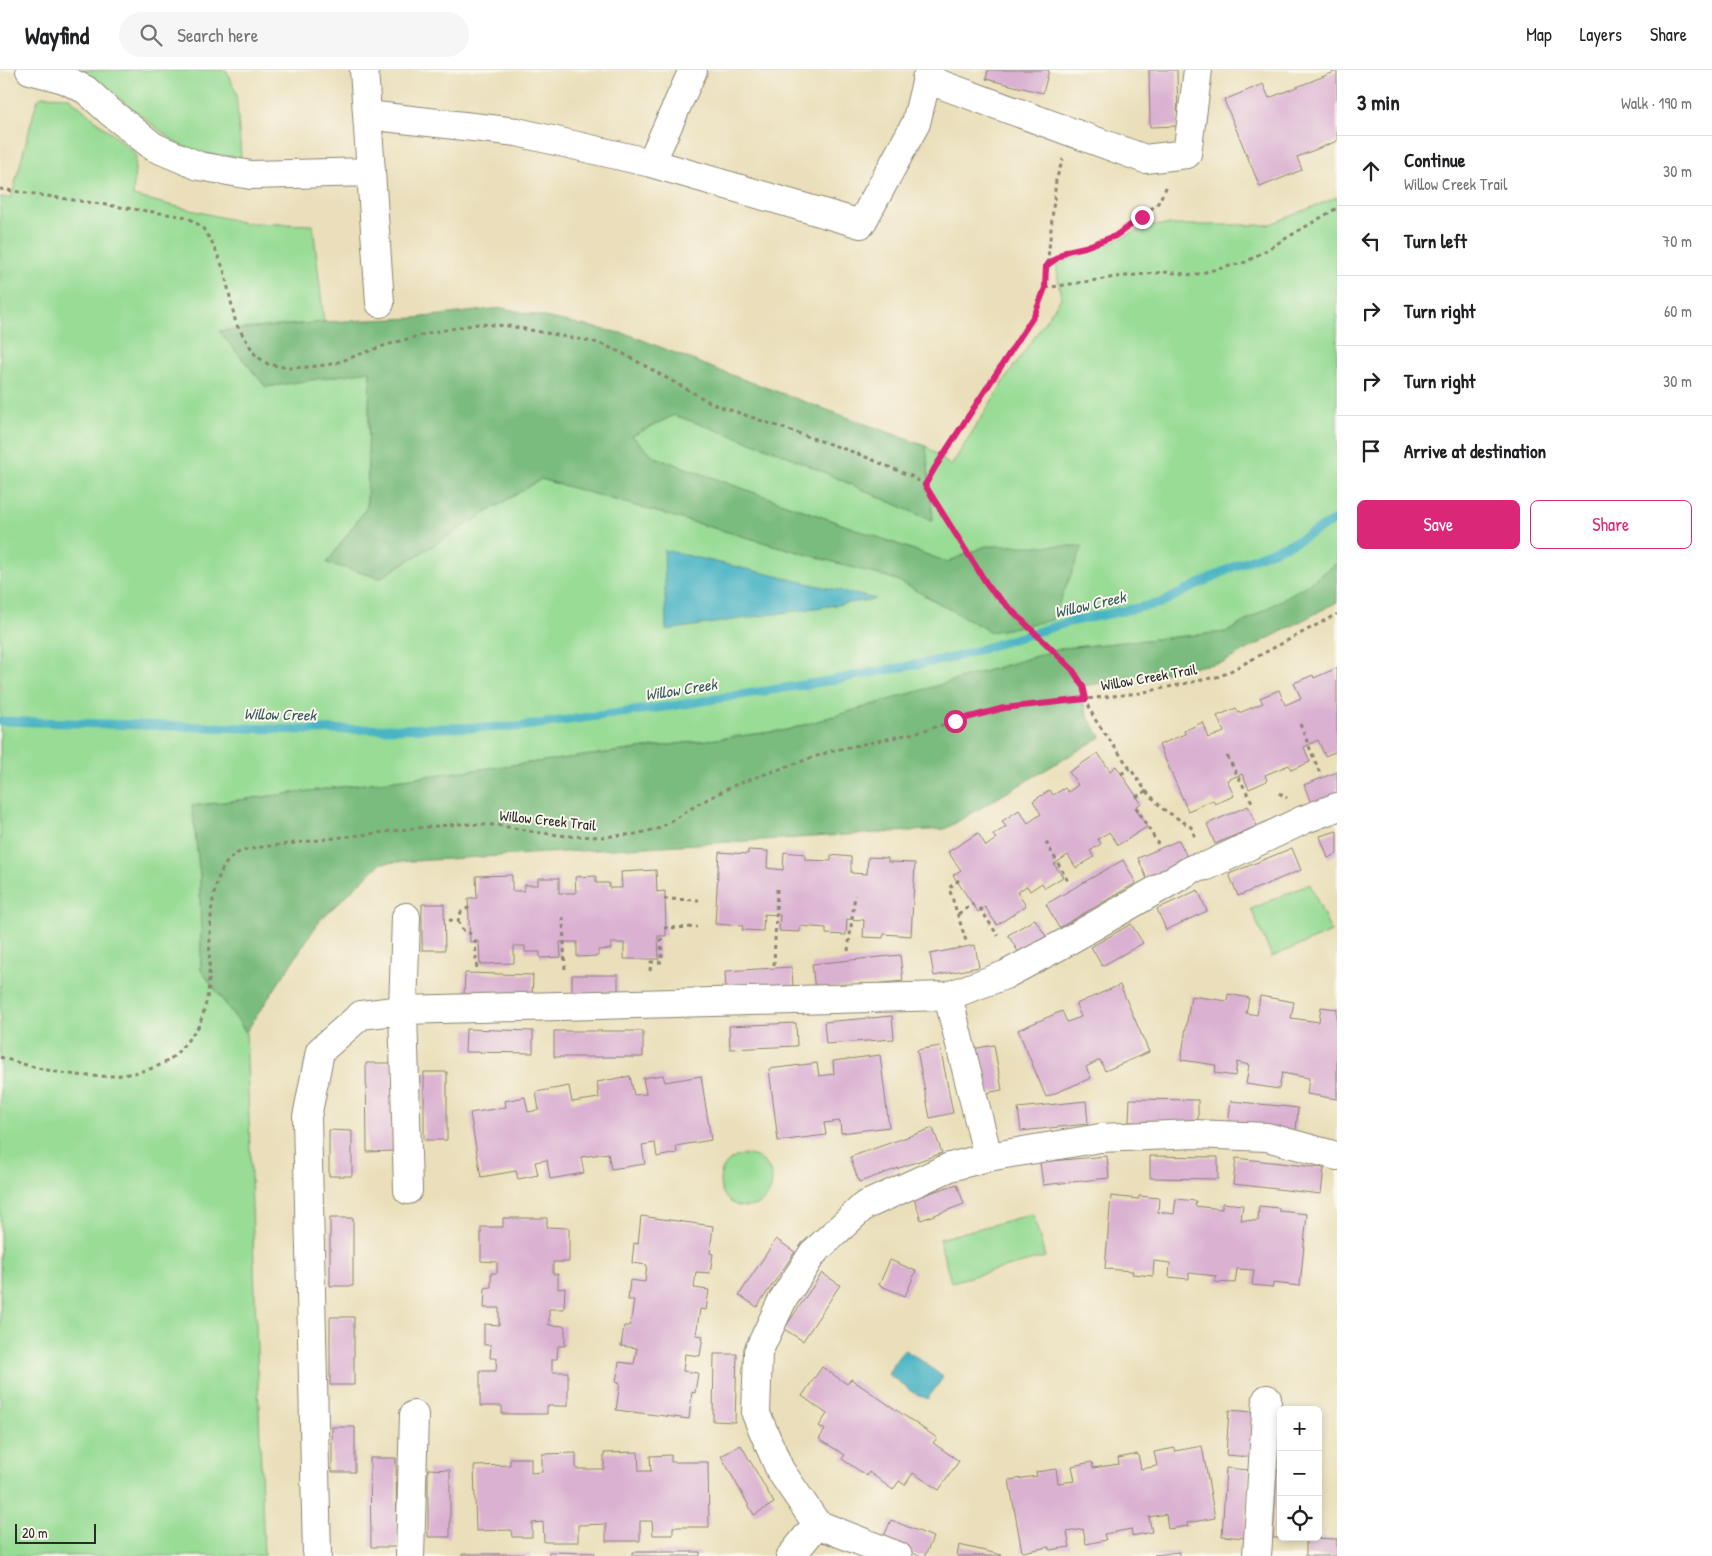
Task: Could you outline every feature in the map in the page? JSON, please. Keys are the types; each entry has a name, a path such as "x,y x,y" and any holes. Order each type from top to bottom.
{"lane":[{"path":"30,70 64,79 86,90 154,147 199,166 251,175 371,172"},
{"path":"364,70 380,303"},
{"path":"650,163 693,70"},
{"path":"367,115 518,132 650,163 861,224 916,123 928,75 1145,159 1187,154 1198,70"},
{"path":"317,1556 307,1117 320,1051 361,1015 403,1010 948,996 1005,975 1194,868 1208,866 1302,820 1337,807"},
{"path":"406,917 403,1010 408,1190"},
{"path":"948,996 988,1157"},
{"path":"898,1556 817,1524 780,1470 756,1414 758,1352 778,1309 812,1253 864,1206 950,1167 988,1157 1100,1138 1194,1134 1266,1137 1337,1156"},
{"path":"1257,1556 1267,1399"},
{"path":"410,1556 414,1415"},
{"path":"791,1556 817,1524"}],"path":[{"path":"925,485 1035,314 1045,288 1056,180 1072,132"},
{"path":"1046,266 1067,251 1085,247 1115,236 1142,217 1158,203 1187,154"},
{"path":"0,189 187,217 202,227 213,244 224,270 236,324 256,356 268,364 288,368 334,364 386,345 429,333 477,324 518,328 599,343 622,353 713,404 864,456 911,476 925,485 990,589 1072,669 1083,686 1094,718 1146,791 1163,809 1191,827 1198,844"},
{"path":"1045,288 1116,277 1166,272 1193,276 1246,262 1337,208"},
{"name":"Willow Creek Trail","path":"0,1057 63,1074 92,1077 120,1076 148,1070 168,1061 181,1049 199,1025 208,992 209,933 214,895 222,871 233,856 244,851 262,847 458,824 497,825 568,836 602,837 636,834 660,828 700,803 738,784 831,751 910,734 1004,708 1140,693 1221,676 1337,614"},
{"path":"1300,724 1321,776"},
{"path":"1227,756 1252,802"},
{"path":"1120,774 1130,768"},
{"path":"1136,797 1146,791"},
{"path":"1136,807 1158,844"},
{"path":"1046,842 1069,883"},
{"path":"958,880 949,888 967,944"},
{"path":"774,965 777,889"},
{"path":"848,951 855,895"},
{"path":"664,899 699,900"},
{"path":"958,914 973,904"},
{"path":"470,907 460,912 458,921 463,930 471,934"},
{"path":"980,908 998,936"},
{"path":"563,917 565,972"},
{"path":"449,920 458,921"},
{"path":"664,928 697,927"},
{"path":"650,971 651,962 662,962 661,935"},
{"path":"475,940 477,972"}],"green space":[{"path":"75,70 226,70 236,92 241,157 200,154 176,143 97,81"},
{"path":"42,96 68,97 136,154 133,196 245,223 313,225 324,322 219,331 266,387 370,370 367,507 327,563 380,578 541,479 897,580 991,632 986,546 947,562 655,457 632,436 674,415 774,450 933,521 926,446 951,466 1004,381 1061,298 1056,265 1152,225 1268,225 1337,197 1337,563 1310,583 1227,632 1064,648 787,730 192,806 200,875 201,970 246,1032 264,1556 0,1556 0,197 11,198 37,101"},
{"path":"502,308 630,335 715,369 926,446 933,521 774,450 674,415 632,436 655,457 947,562 986,546 1083,546 1052,620 991,632 897,580 541,479 380,578 327,563 367,507 370,371 266,387 219,331 324,322 415,318"},
{"path":"1337,563 1337,602 1224,662 1078,687 1089,719 1101,737 945,829 381,863 320,920 246,1032 201,970 200,875 192,806 787,730 1064,648 1227,632 1310,583"},
{"path":"1310,884 1331,932 1272,957 1251,909"},
{"path":"746,1155 760,1159 768,1167 772,1181 768,1195 760,1203 746,1207 732,1203 724,1195 720,1181 724,1167 732,1159"},
{"path":"1033,1214 1045,1257 951,1282 939,1239"}],"water":[{"path":"664,550 876,599 666,630"},
{"path":"904,1350 943,1377 927,1399 912,1392 888,1374"}],"building":[{"path":"988,70 1049,70 1043,93 986,79"},
{"path":"1149,70 1177,70 1178,126 1150,127"},
{"path":"1337,71 1337,141 1297,157 1302,170 1260,187 1224,100 1263,84 1269,98"},
{"path":"1337,668 1337,751 1325,756 1318,740 1304,747 1310,762 1291,770 1289,765 1265,775 1267,781 1249,789 1242,774 1227,780 1234,796 1215,804 1213,800 1188,811 1159,745 1185,734 1184,731 1203,722 1209,738 1224,732 1217,716 1236,708 1239,713 1263,703 1260,698 1279,690 1285,705 1301,698 1294,683 1313,675 1314,678"},
{"path":"1098,753 1110,771 1116,766 1141,803 1135,808 1147,827 1118,845 1109,832 1098,839 1101,844 1090,851 1094,857 1076,868 1068,855 1054,864 1063,877 1045,888 1042,883 1030,891 1027,886 1017,892 1026,906 997,925 985,907 978,912 953,875 961,870 948,852 978,833 986,846 996,839 993,835 1006,827 1002,821 1019,810 1028,823 1041,814 1033,801 1050,790 1053,795 1065,788 1068,792 1078,785 1069,772"},
{"path":"1337,772 1337,796 1312,806 1304,785"},
{"path":"1248,806 1257,826 1215,844 1207,824"},
{"path":"1337,831 1337,854 1328,858 1320,836"},
{"path":"1179,840 1188,859 1147,879 1138,858"},
{"path":"1292,848 1301,870 1238,896 1229,874"},
{"path":"748,850 768,851 767,868 783,870 784,852 805,854 805,860 831,861 831,855 851,857 851,873 867,874 868,857 888,858 888,862 915,863 911,936 884,934 883,938 863,937 864,920 847,919 846,935 826,934 826,928 800,926 800,932 779,931 780,915 764,914 763,931 742,930 743,926 715,924 719,852 748,854"},
{"path":"1123,860 1136,883 1059,928 1046,904"},
{"path":"656,870 657,892 665,891 666,936 658,936 659,959 624,959 624,943 611,943 611,949 598,950 598,956 577,957 577,942 560,942 561,957 540,958 540,952 525,952 525,946 514,946 514,963 480,964 479,942 470,942 468,898 477,898 476,876 512,875 512,891 524,891 524,885 538,885 538,878 559,878 559,893 576,893 575,877 596,876 596,883 609,883 609,888 622,888 621,872"},
{"path":"1198,890 1207,911 1166,930 1157,909"},
{"path":"422,904 444,904 445,950 422,950"},
{"path":"1035,919 1047,938 1020,955 1008,935"},
{"path":"1131,924 1143,943 1102,966 1091,947"},
{"path":"975,945 979,967 934,976 930,954"},
{"path":"900,955 903,981 815,990 812,964"},
{"path":"792,967 793,989 726,993 725,971"},
{"path":"465,973 533,975 532,998 464,996"},
{"path":"572,975 618,975 618,998 572,997"},
{"path":"1120,985 1149,1052 1105,1071 1100,1060 1086,1067 1091,1078 1046,1097 1018,1030 1062,1011 1067,1022 1081,1017 1076,1004"},
{"path":"1228,994 1249,998 1246,1013 1257,1015 1260,996 1294,1002 1291,1018 1319,1022 1321,1007 1337,1009 1337,1099 1307,1094 1309,1078 1282,1073 1279,1089 1246,1084 1249,1065 1237,1062 1235,1076 1215,1073 1216,1065 1181,1060 1191,996 1227,1001"},
{"path":"892,1016 894,1039 826,1044 824,1022"},
{"path":"796,1023 797,1046 730,1049 729,1026"},
{"path":"466,1029 533,1031 533,1053 465,1052"},
{"path":"554,1031 643,1031 643,1057 554,1057"},
{"path":"994,1045 1002,1090 980,1094 972,1049"},
{"path":"940,1046 953,1113 930,1118 917,1050"},
{"path":"880,1055 889,1127 841,1133 840,1121 824,1123 826,1135 778,1141 769,1069 817,1063 819,1076 834,1074 833,1061"},
{"path":"366,1063 392,1063 394,1151 367,1152"},
{"path":"424,1072 447,1072 447,1140 424,1140"},
{"path":"663,1075 665,1082 701,1076 711,1140 676,1146 677,1153 657,1157 655,1143 642,1145 645,1164 611,1169 608,1153 581,1157 584,1173 550,1179 547,1160 535,1162 538,1175 518,1179 516,1171 481,1177 470,1113 506,1107 505,1101 525,1097 528,1112 539,1110 536,1092 569,1086 572,1102 599,1098 597,1082 630,1076 634,1095 646,1094 643,1078"},
{"path":"1130,1099 1198,1100 1198,1123 1129,1122"},
{"path":"1086,1101 1088,1124 1021,1131 1018,1108"},
{"path":"1231,1101 1298,1108 1296,1131 1228,1124"},
{"path":"933,1128 942,1153 859,1182 850,1157"},
{"path":"329,1130 352,1131 352,1176 329,1176"},
{"path":"1107,1156 1109,1178 1043,1185 1040,1162"},
{"path":"1150,1156 1218,1157 1218,1179 1150,1178"},
{"path":"1236,1158 1324,1168 1321,1194 1233,1184"},
{"path":"957,1184 964,1204 921,1220 914,1198"},
{"path":"1111,1196 1139,1199 1139,1196 1159,1198 1158,1212 1174,1214 1176,1199 1196,1201 1195,1206 1222,1209 1222,1203 1243,1205 1241,1220 1258,1221 1259,1206 1279,1208 1279,1211 1307,1214 1300,1286 1273,1283 1273,1287 1252,1285 1254,1270 1237,1269 1235,1283 1215,1282 1216,1276 1189,1273 1189,1279 1169,1277 1170,1263 1154,1261 1153,1276 1132,1274 1133,1271 1105,1269"},
{"path":"641,1216 713,1226 710,1253 713,1254 710,1273 696,1272 694,1288 709,1290 706,1310 700,1309 696,1335 703,1336 700,1356 685,1354 683,1371 698,1373 695,1393 692,1392 689,1419 616,1410 620,1383 616,1382 619,1362 634,1364 637,1348 621,1346 624,1326 630,1326 634,1300 628,1300 630,1280 645,1282 647,1265 632,1263 634,1243 638,1244"},
{"path":"330,1218 353,1218 353,1286 330,1286"},
{"path":"503,1218 547,1218 547,1227 569,1228 569,1262 553,1262 553,1274 558,1274 558,1289 565,1288 564,1309 549,1309 549,1325 565,1326 565,1346 558,1346 557,1359 552,1359 552,1372 568,1372 568,1406 547,1406 547,1414 502,1414 502,1406 480,1406 480,1371 496,1371 497,1358 490,1358 491,1345 484,1345 484,1324 499,1325 499,1308 484,1308 485,1288 491,1287 491,1273 497,1273 497,1262 481,1261 481,1227 503,1227"},
{"path":"776,1239 795,1252 757,1307 739,1295"},
{"path":"890,1260 916,1271 905,1296 879,1285"},
{"path":"822,1273 840,1285 803,1341 784,1329"},
{"path":"330,1317 354,1317 354,1385 330,1385"},
{"path":"714,1354 737,1354 735,1422 713,1421"},
{"path":"822,1367 847,1384 851,1379 937,1438 933,1443 959,1461 939,1490 913,1473 905,1485 899,1481 893,1490 869,1472 867,1476 842,1459 845,1455 819,1439 825,1430 819,1426 827,1414 802,1396"},
{"path":"1229,1410 1253,1412 1250,1457 1226,1455"},
{"path":"332,1427 355,1427 355,1472 332,1472"},
{"path":"741,1445 774,1503 754,1515 721,1456"},
{"path":"1202,1446 1215,1518 1187,1523 1188,1526 1168,1529 1166,1514 1149,1517 1152,1532 1132,1536 1131,1529 1104,1534 1106,1540 1086,1544 1083,1529 1067,1532 1070,1547 1050,1550 1049,1547 1022,1552 1009,1480 1037,1476 1036,1472 1056,1469 1058,1483 1075,1481 1072,1466 1092,1462 1093,1468 1119,1464 1118,1458 1138,1454 1141,1469 1157,1466 1154,1452 1175,1448 1175,1451"},
{"path":"638,1452 639,1471 651,1471 650,1456 671,1455 671,1462 708,1462 709,1527 673,1527 673,1535 653,1535 652,1521 640,1521 640,1541 606,1541 606,1524 578,1525 578,1542 544,1542 543,1522 532,1523 532,1537 512,1537 511,1530 476,1531 474,1466 510,1465 510,1458 531,1458 531,1473 542,1472 542,1454 576,1453 576,1469 604,1469 604,1453"},
{"path":"370,1458 396,1458 397,1547 371,1547"},
{"path":"1226,1468 1249,1470 1245,1538 1222,1536"},
{"path":"428,1469 450,1470 450,1537 428,1537"},
{"path":"1277,1470 1277,1538 1273,1538"},
{"path":"891,1520 933,1537 925,1556 919,1556 882,1541"},
{"path":"1337,1539 1337,1556 1306,1556 1306,1541"},
{"path":"959,1545 1002,1555 1002,1556 957,1556"},
{"path":"549,1552 595,1553 595,1556 549,1556"},
{"path":"632,1552 700,1552 700,1556 632,1556"},
{"path":"1179,1552 1179,1556 1154,1556 1154,1555"},
{"path":"462,1554 530,1554 530,1556 462,1556"}],"waterway":[{"name":"Willow Creek","path":"0,721 309,730 517,727 671,706 822,682 952,658 1069,622 1161,603 1237,565 1297,541 1337,519"}],"route":[{"path":"955,721 1004,708 1086,699 1083,686 1072,669 990,589 925,485 1035,314 1045,288 1046,266 1067,251 1085,247 1115,236 1142,217"}]}
